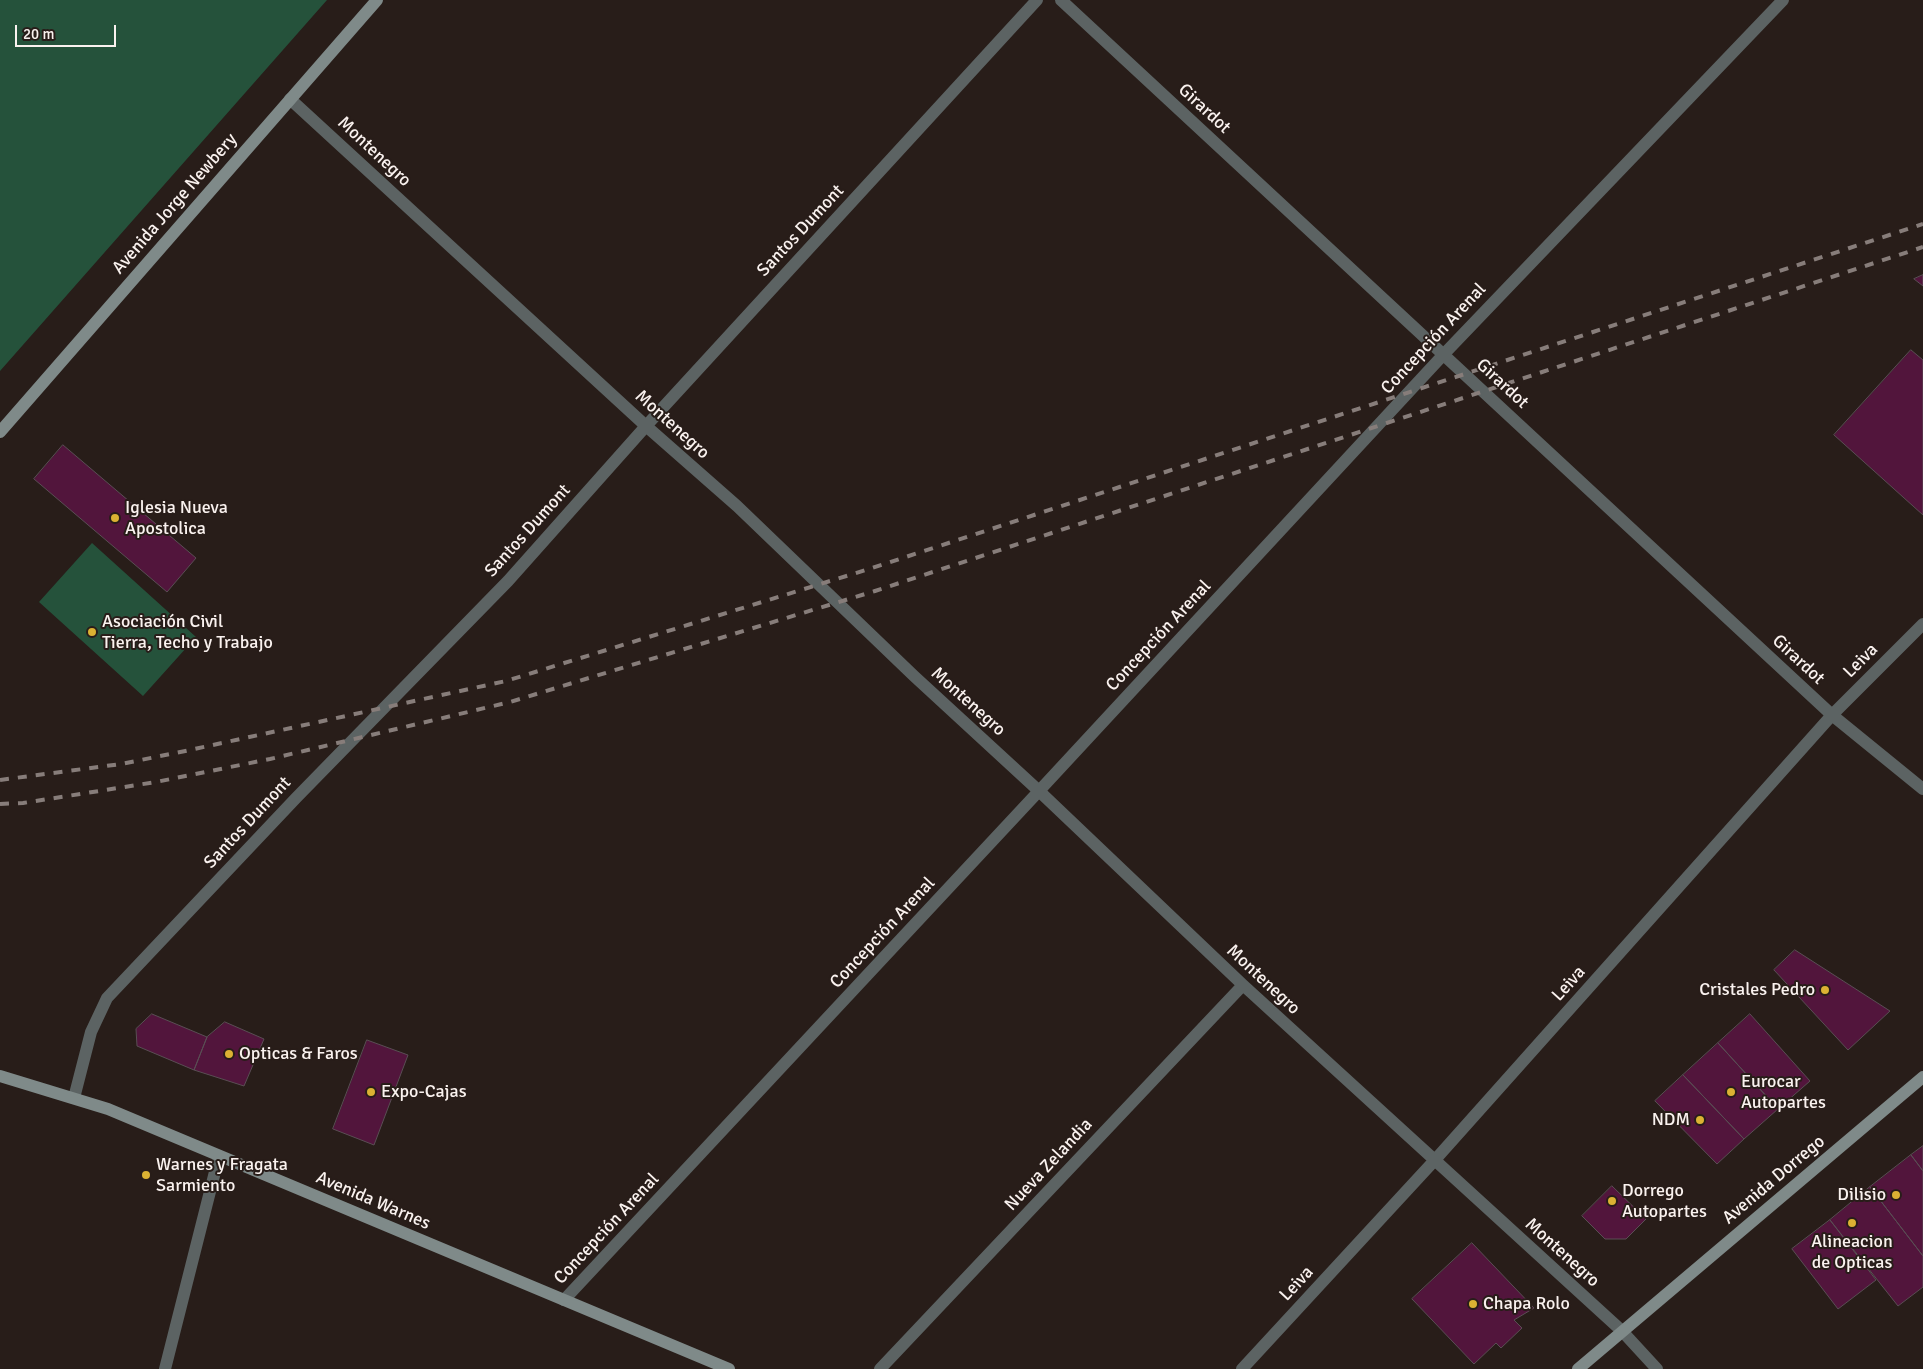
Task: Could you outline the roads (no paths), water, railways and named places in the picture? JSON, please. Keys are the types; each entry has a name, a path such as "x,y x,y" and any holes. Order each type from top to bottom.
{"main road":[{"name":"Avenida Jorge Newbery","path":"0,432 377,0"},
{"name":"Avenida Warnes","path":"0,1076 108,1109 729,1369"},
{"name":"Avenida Dorrego","path":"1578,1369 1923,1077"}],"street":[{"name":"Santos Dumont","path":"74,1098 91,1032 107,998 296,798 508,581 646,426 1037,0"},
{"name":"Girardot","path":"1061,0 1832,715 1923,789"},
{"name":"Concepción Arenal","path":"564,1300 1444,354 1783,0"},
{"name":"Montenegro","path":"290,99 646,426 737,506 914,676 1039,791 1243,985 1622,1331 1657,1369"},
{"name":"Leiva","path":"1242,1369 1434,1161 1832,715 1923,624"},
{"name":"Nueva Zelandia","path":"880,1369 1243,985"},
{"path":"165,1369 218,1156"}],"railway":[{"path":"0,780 121,764 506,681 869,569 1923,224"},
{"path":"0,804 23,803 156,782 270,759 510,702 875,591 1923,247"}],"place":[{"name":"Iglesia Nueva Apostolica","path":"115,518"},
{"name":"Asociación Civil Tierra, Techo y Trabajo","path":"92,632"},
{"name":"Cristales Pedro","path":"1825,990"},
{"name":"Opticas & Faros","path":"229,1054"},
{"name":"Expo-Cajas","path":"371,1092"},
{"name":"Eurocar Autopartes","path":"1731,1092"},
{"name":"NDM","path":"1700,1120"},
{"name":"Warnes y Fragata Sarmiento","path":"146,1175"},
{"name":"Dilisio","path":"1896,1195"},
{"name":"Dorrego Autopartes","path":"1612,1201"},
{"name":"Alineacion de Opticas","path":"1852,1223"},
{"name":"Chapa Rolo","path":"1473,1304"}]}
